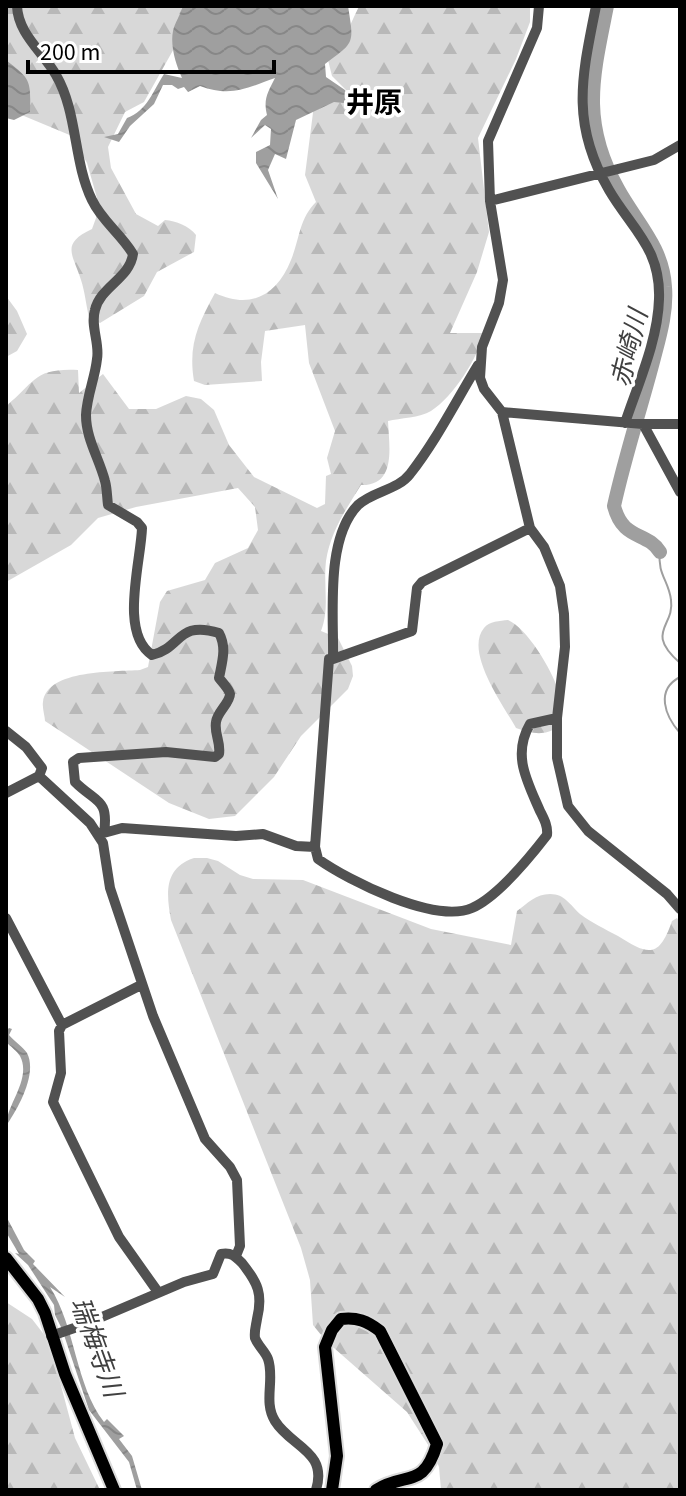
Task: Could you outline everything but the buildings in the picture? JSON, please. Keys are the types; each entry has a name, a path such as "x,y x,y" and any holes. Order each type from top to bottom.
{"main road":[{"path":"6,1258 38,1299 114,1490"},
{"path":"332,1490 337,1456 325,1347 341,1319 355,1318 380,1331 437,1444 431,1462 420,1476 385,1484 376,1490"}],"street":[{"path":"17,6 23,30 56,75 66,98 91,199 133,254 121,277 95,307 97,359 86,416 93,453 105,480 108,505 142,528 134,599 140,641 152,655 160,653 189,631 203,628 219,633 223,641 219,678 230,691 230,697 215,720 221,744 219,754 215,757 166,752 79,758 73,762 75,782 97,797 106,810 101,834 110,888 141,985 199,1128 237,1180 240,1246 236,1256"},
{"path":"539,6 537,28 488,141 490,201 503,280 499,303 482,347 479,364 484,389 502,412 530,528 544,547 560,586 565,647 557,718 557,758 568,806 588,831 667,894 680,909"},
{"path":"596,6 584,62 581,101 586,129 609,190 646,242 659,298 653,333 625,423"},
{"path":"490,201 654,160 680,145"},
{"path":"333,659 335,567 340,538 349,516 361,502 408,477 479,364"},
{"path":"502,412 625,423 680,424"},
{"path":"643,424 680,492"},
{"path":"530,528 422,582 417,588 412,631 329,659 315,847 318,859 340,873 408,902 447,911 462,911 478,905 508,879 547,835 547,826 525,779 520,753 530,724 557,718"},
{"path":"6,731 26,747 42,768 39,776 6,793"},
{"path":"39,776 101,834"},
{"path":"101,834 122,828 236,836 263,834 296,846 315,847"},
{"path":"6,918 62,1025"},
{"path":"141,985 62,1025 59,1031 61,1073 53,1102 119,1237 158,1292"},
{"path":"51,1336 158,1292 213,1274 221,1254 227,1252 236,1256 252,1275 261,1293 254,1330 256,1340 268,1360 270,1408 274,1420 314,1459 320,1473 316,1490"}],"green space":[{"path":"6,6 190,6 181,36 144,102 125,112 108,147 111,168 136,214 158,226 165,220 190,229 196,235 194,252 157,272 144,296 100,323 89,317 72,250 76,240 92,229 96,218 97,198 87,163 72,136 12,111 6,84"},
{"path":"359,6 530,6 530,22 516,59 478,138 489,232 477,272 450,333 484,333 464,376 439,405 421,415 388,421 386,472 373,484 361,485 331,541 326,561 325,614 321,631 338,638 352,666 353,676 348,689 301,736 274,777 235,816 209,819 169,803 45,721 43,702 47,691 69,678 148,667 160,602 167,591 205,580 215,563 248,548 258,530 255,507 238,488 136,507 98,518 71,545 6,582 6,406 36,378 63,370 78,370 79,393 103,374 129,409 156,409 186,396 201,399 214,410 229,445 254,477 317,508 325,504 326,476 331,474 327,458 335,431 309,363 305,325 265,331 262,381 205,385 194,381 192,356 199,325 215,293 240,300 261,296 278,282 291,260 303,222 316,202 305,175 314,105 341,96 361,105 332,76 326,52 342,43"},
{"path":"6,296 27,334 17,351 6,357"},
{"path":"508,620 531,640 555,682 560,703 558,727 553,730 537,733 516,728 488,679 479,651 479,638 486,626"},
{"path":"194,858 218,861 253,879 303,880 431,929 511,945 517,911 545,894 563,898 589,920 645,950 651,950 662,942 672,921 677,918 680,923 680,1490 441,1490 439,1467 434,1454 407,1412 326,1341 313,1325 310,1280 301,1248 171,920 169,883 177,868"},
{"path":"6,1302 32,1319 49,1341 75,1438 100,1490 6,1490"}],"water":[{"path":"183,6 348,6 350,41 325,64 326,77 345,90 353,104 334,102 296,120 286,159 275,154 268,170 278,199 256,163 256,152 270,145 271,129 265,125 251,138 267,115 266,100 275,78 229,91 200,86 188,92 184,87 178,89 163,85 154,104 130,126 119,142 104,137 118,134 127,118 140,111 164,74 182,78 172,37"},
{"path":"6,60 24,76 30,93 30,112 14,120 6,118"},
{"path":"9,1028 12,1029 9,1035 27,1053 30,1071 25,1091 6,1126 23,1074 20,1056 6,1042"},
{"name":"瑞梅寺川","path":"6,1216 24,1250 35,1261 33,1264 65,1297 50,1287 59,1303 94,1407 104,1422 107,1419 124,1436 119,1439 132,1456 142,1490 137,1490 129,1462 89,1410 54,1305 28,1265 15,1253 19,1254 6,1232"}],"waterway":[{"name":"赤崎川","path":"607,6 594,77 594,120 598,142 618,189 654,247 663,273 665,296 659,341 614,506 623,525 655,545 660,552"},
{"path":"660,552 660,566 671,600 662,636 669,652 680,663"},
{"path":"680,677 672,682 665,696 670,719 680,733"}],"district":[{"name":"井原","path":"374,102"}]}
